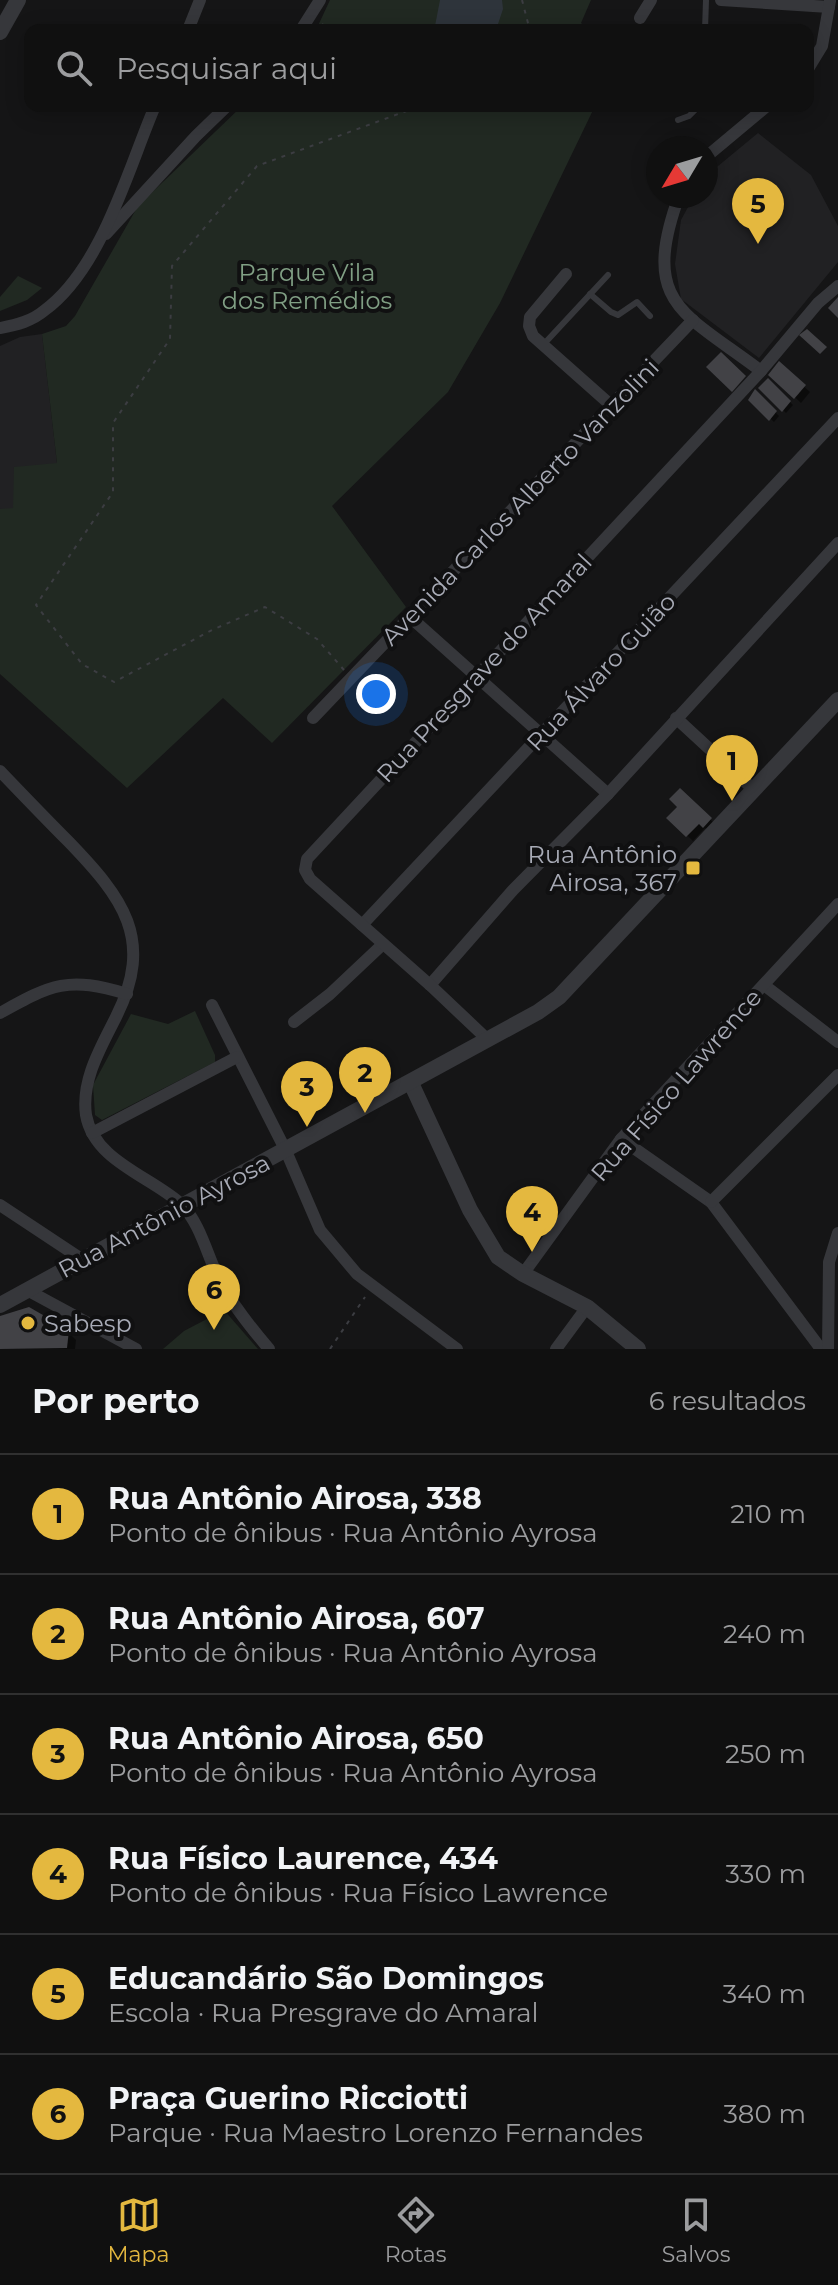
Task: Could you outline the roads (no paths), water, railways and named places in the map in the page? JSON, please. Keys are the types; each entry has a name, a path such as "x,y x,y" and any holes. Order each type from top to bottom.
{"street":[{"path":"0,32 18,0"},
{"path":"190,24 200,0"},
{"path":"305,24 320,0"},
{"path":"640,18 651,0"},
{"path":"721,0 830,4 822,46 814,59"},
{"path":"100,241 153,112"},
{"path":"0,328 22,324 45,311 78,273 100,241 221,112"},
{"path":"718,147 760,112"},
{"path":"675,208 666,237 663,271 674,302 761,371"},
{"path":"566,274 530,317 529,326 533,336 613,407"},
{"name":"Rua Presgrave do Amaral","path":"487,1039 310,879 305,870 307,859 761,371 818,303 838,286"},
{"name":"Avenida Carlos Alberto Vanzolini","path":"313,718 693,320"},
{"name":"Rua Álvaro Guião","path":"362,925 838,418"},
{"path":"430,985 513,890 608,794 838,543"},
{"path":"409,616 608,794"},
{"name":"Rua Antônio Ayrosa","path":"0,1305 411,1083 538,1012 559,997 838,700"},
{"path":"676,718 754,790"},
{"path":"0,771 109,887 125,914 132,938 134,965 127,994 89,1078 86,1115 92,1133 107,1151 181,1205 230,1297 269,1349"},
{"name":"Rua Físico Lawrence","path":"523,1274 621,1139 838,904"},
{"path":"294,1022 330,994 382,945"},
{"path":"0,1013 37,992 60,984 101,986 127,994"},
{"path":"764,985 838,1042"},
{"path":"212,1005 286,1151 320,1230 347,1263 373,1286 457,1349"},
{"path":"92,1133 237,1057"},
{"path":"711,1202 838,1075"},
{"path":"411,1083 470,1210 494,1253 523,1274 587,1307 638,1349"},
{"path":"621,1139 711,1202 821,1349"},
{"path":"0,1205 83,1260"},
{"path":"828,1349 829,1262 838,1233"},
{"path":"27,1290 136,1349"},
{"path":"556,1349 587,1307"}],"lane":[{"path":"705,24 706,0"},
{"path":"678,120 693,112"},
{"path":"543,345 608,275"},
{"path":"590,294 618,315 637,302 650,316"}],"place":[{"name":"Educandário São Domingos","path":"758,244"},
{"name":"Rua Antônio Airosa, 338","path":"732,801"},
{"name":"Rua Antônio Airosa, 367","path":"693,868"},
{"name":"Rua Antônio Airosa, 607","path":"365,1113"},
{"name":"Rua Antônio Airosa, 650","path":"307,1127"},
{"name":"Rua Físico Laurence, 434","path":"532,1252"},
{"name":"Sabesp","path":"28,1323"},
{"name":"Praça Guerino Ricciotti","path":"214,1330"}],"park label":[{"name":"Parque Vila dos Remédios","path":"307,286"}]}
